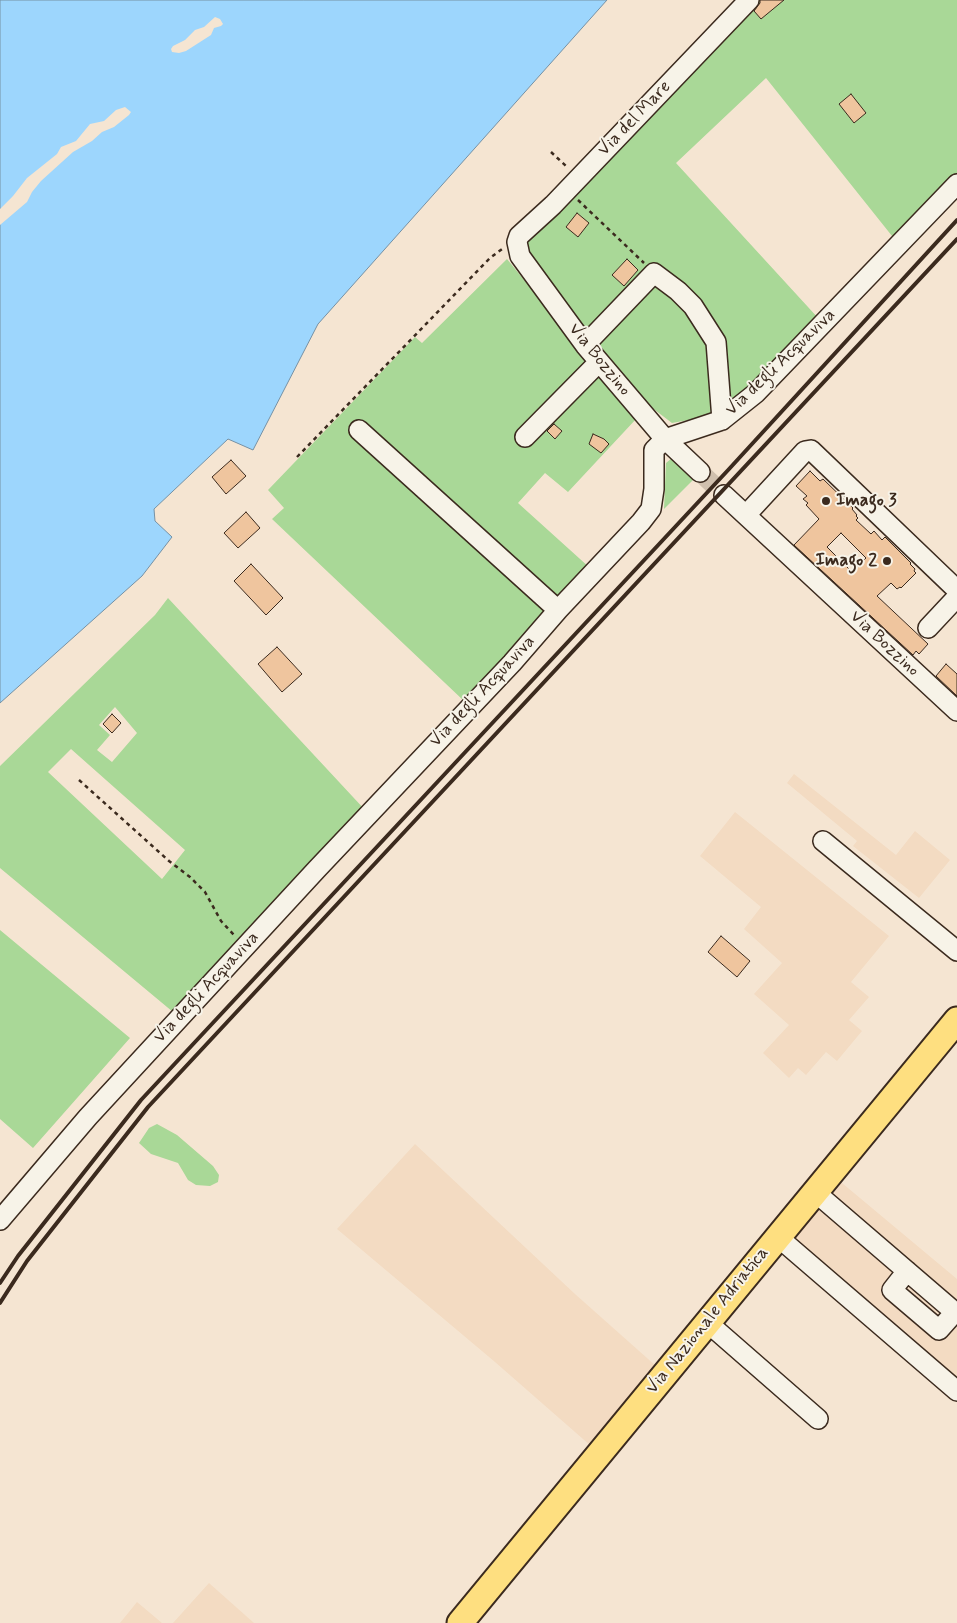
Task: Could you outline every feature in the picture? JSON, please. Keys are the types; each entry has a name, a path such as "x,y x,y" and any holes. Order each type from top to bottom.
{"main road":[{"name":"Via Nazionale Adriatica","path":"460,1623 957,1020"}],"street":[{"name":"Via del Mare","path":"518,241 749,0"},
{"name":"Via degli Acquaviva","path":"0,1220 88,1116 642,522 650,509 654,489 654,450 664,439 722,420 756,392 957,184"},
{"name":"Via Bozzino","path":"518,241 520,256 599,362 664,439 700,472"},
{"path":"585,344 654,273 678,291 693,306 716,342 722,420"},
{"path":"525,437 599,362"},
{"path":"359,430 558,610"},
{"path":"746,515 805,451 811,450 957,590"},
{"name":"Via Bozzino","path":"724,495 957,711"},
{"path":"928,628 957,597"},
{"path":"823,841 957,951"},
{"path":"815,1192 956,1313"},
{"path":"778,1237 957,1391"},
{"path":"708,1323 818,1419"}],"path":[{"path":"551,152 566,168"},
{"path":"573,196 654,273"},
{"path":"297,457 490,258 509,244 518,241"},
{"path":"79,780 169,860 190,876 205,892 221,921 246,947"}],"shaded area":[{"path":"794,774 896,855 915,831 950,860 919,898 853,846 857,841 787,783"},
{"path":"735,812 889,936 851,982 869,997 849,1020 862,1031 837,1061 826,1052 806,1075 798,1068 789,1078 763,1053 789,1025 754,994 782,963 744,929 761,907 700,856"},
{"path":"415,1144 575,1294 656,1366 591,1446 495,1362 337,1229"},
{"path":"836,1178 957,1279 957,1378 788,1236"},
{"path":"209,1583 254,1623 173,1623"},
{"path":"137,1602 162,1623 120,1623"}],"green space":[{"path":"751,0 957,0 957,176 896,241 766,78 676,163 819,319 773,367 716,415 672,423 626,388 525,253 522,240 573,196 642,127 726,26"},
{"path":"507,259 637,418 568,492 545,473 518,503 590,568 464,701 272,519 284,508 268,490 415,337 422,343"},
{"path":"672,458 694,479 664,509 666,463"},
{"path":"168,598 366,811 173,1012 0,868 0,766 155,615","holes":["115,707 137,733 112,762 97,750 110,735 99,725","71,749 185,850 162,879 48,772"]},
{"path":"0,930 130,1038 33,1148 0,1119"},
{"path":"157,1124 177,1135 213,1166 219,1175 218,1182 210,1186 196,1185 188,1180 178,1163 151,1154 139,1143 149,1128"}],"water":[{"path":"0,0 607,0 318,324 253,450 228,439 154,509 155,521 172,537 142,576 0,703"}],"pier":[{"path":"215,17 220,19 223,24 214,28 211,35 186,51 172,52 173,46 185,40 195,30 204,27"},
{"path":"125,107 131,112 129,115 114,127 102,132 92,141 73,152 41,181 27,202 0,225 0,209 27,178 57,154 61,147 76,141 90,124 104,121 116,110"}],"building":[{"path":"760,0 784,0 761,19 754,11"},
{"path":"851,94 866,113 854,123 839,104"},
{"path":"577,213 589,223 578,237 566,227"},
{"path":"627,259 638,270 624,286 612,275"},
{"path":"554,424 562,431 555,439 547,431"},
{"path":"593,434 604,439 609,444 601,453 589,444"},
{"path":"231,460 246,476 226,494 212,477"},
{"path":"810,471 820,481 823,479 853,508 858,518 856,520 871,534 874,531 882,540 885,537 911,563 916,573 901,588 897,589 891,583 877,596 928,644 919,654 916,651 913,655 794,545 819,519 806,505 808,503 803,499 807,496 796,486","holes":["841,533 866,558 852,572 827,547"]},
{"path":"246,512 260,528 238,548 224,533"},
{"path":"251,564 283,598 266,615 234,581"},
{"path":"277,647 302,674 282,692 258,664"},
{"path":"946,664 957,674 957,696 936,676"},
{"path":"112,714 121,723 112,733 103,724"},
{"path":"721,936 750,961 737,977 708,952"}],"tunnel":[{"path":"700,472 724,495"}],"railway":[{"path":"0,1283 18,1256 141,1100 730,468 957,220"},
{"path":"0,1303 27,1261 148,1107 957,239"}],"place":[{"name":"Imago 3","path":"826,501"},
{"name":"Imago 2","path":"887,561"}]}
